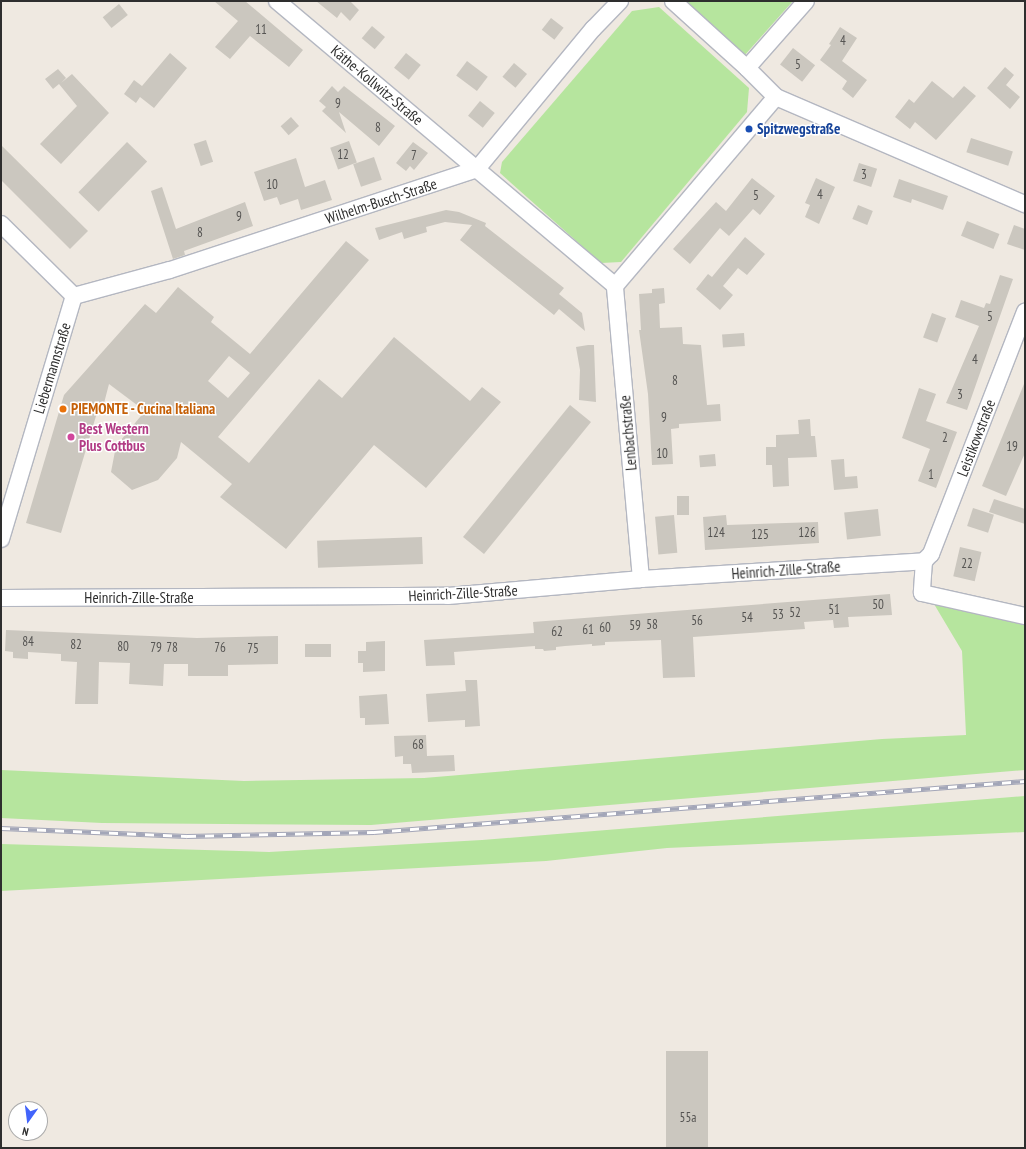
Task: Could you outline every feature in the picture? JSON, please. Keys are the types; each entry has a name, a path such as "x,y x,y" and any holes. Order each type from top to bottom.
{"street":[{"name":"Käthe-Kollwitz-Straße","path":"277,1 477,169"},
{"path":"620,1 593,29 477,169 615,286 776,97"},
{"path":"673,1 747,68 776,97 1025,204"},
{"path":"747,68 806,1"},
{"name":"Wilhelm-Busch-Straße","path":"74,296 170,270 477,169"},
{"path":"1,224 74,296"},
{"name":"Lenbachstraße","path":"615,286 641,579"},
{"name":"Liebermannstraße","path":"1,539 74,296"},
{"name":"Leistikowstraße","path":"924,561 932,554 1025,312"},
{"path":"924,561 922,592 1025,616"},
{"name":"Heinrich-Zille-Straße","path":"1,598 448,596 641,579 924,561"}],"green space":[{"path":"679,1 793,1 744,56"},
{"path":"659,7 749,88 747,112 621,262 601,263 500,173 502,162 632,11"},
{"path":"934,604 1025,625 1025,770 371,825 102,823 1,818 1,770 244,781 424,778 882,739 966,735 962,651"},
{"path":"1025,796 1025,832 667,848 546,861 1,891 1,844 269,852 482,840"}],"building":[{"path":"214,1 245,1 303,50 289,67 250,36 230,59 215,47 238,21"},
{"path":"316,1 350,1 359,10 350,21 341,12 337,18"},
{"path":"119,4 128,15 111,28 103,17"},
{"path":"551,18 564,28 554,40 542,30"},
{"path":"372,26 385,37 375,49 362,38"},
{"path":"840,27 857,38 842,61 867,80 853,98 842,89 847,81 820,60 831,45 829,44"},
{"path":"793,48 815,65 802,82 780,65"},
{"path":"170,53 187,68 154,108 140,97 136,103 124,94 134,80 142,86"},
{"path":"406,53 421,65 409,80 394,68"},
{"path":"467,61 488,77 477,91 456,75"},
{"path":"514,63 527,74 515,88 502,77"},
{"path":"1005,67 1014,75 1006,85 1020,97 1010,109 987,88"},
{"path":"58,69 66,78 61,83 72,74 109,113 61,164 40,144 77,106 59,84 53,89 45,79"},
{"path":"932,81 953,98 964,86 976,96 936,140 915,122 910,129 895,117 909,99 914,103"},
{"path":"332,86 338,92 344,86 395,126 379,146 339,112 346,133 322,111 326,107 319,101"},
{"path":"480,101 495,113 483,128 468,116"},
{"path":"291,117 299,126 289,135 281,126"},
{"path":"971,138 1013,152 1008,166 966,152"},
{"path":"206,140 213,162 201,166 194,144"},
{"path":"349,141 357,163 338,169 330,148"},
{"path":"127,142 147,161 99,212 78,192"},
{"path":"413,142 428,153 414,170 410,166 406,171 396,163"},
{"path":"1,145 88,231 70,249 1,180"},
{"path":"374,157 382,180 361,187 353,164"},
{"path":"296,158 305,187 325,180 332,200 301,210 298,199 280,205 277,197 264,201 254,172"},
{"path":"859,163 877,169 871,187 853,181"},
{"path":"752,178 775,196 760,215 753,209 729,236 720,228 690,264 673,249 716,202 726,211"},
{"path":"816,178 835,187 819,224 805,217 810,205 805,203"},
{"path":"899,179 948,196 943,210 912,199 911,203 893,197"},
{"path":"162,187 176,229 245,202 253,226 184,251 185,255 173,259 151,191"},
{"path":"858,205 873,211 867,225 852,219"},
{"path":"446,210 459,212 486,223 485,226 564,288 559,294 582,313 585,331 559,309 554,315 460,240 472,225 445,222 426,227 427,232 404,239 402,232 379,240 375,228"},
{"path":"967,221 999,234 993,249 961,236"},
{"path":"1014,225 1025,229 1025,250 1007,244"},
{"path":"745,237 765,254 747,275 738,268 723,286 733,295 720,310 696,289 708,274 712,277"},
{"path":"346,241 369,260 218,437 249,463 319,379 342,398 394,337 470,401 482,387 501,402 426,488 374,445 286,549 220,497 232,484 181,442 177,458 158,480 132,490 111,472 116,446 145,411 109,384 103,407 99,406 61,533 26,523 64,395 145,304 156,313 178,287 214,317 211,322 250,354","holes":["229,356 250,373 228,398 208,381"]},
{"path":"1000,275 1013,279 967,410 946,403 979,326 955,317 961,300 984,308 986,303 990,304"},
{"path":"664,288 665,303 659,304 660,328 682,327 683,344 701,345 707,405 720,404 721,421 679,424 679,428 671,429 673,464 652,465 648,394 639,330 641,330 639,294 652,293 652,289"},
{"path":"932,313 946,318 937,343 923,337"},
{"path":"744,333 745,346 723,348 722,335"},
{"path":"594,345 596,402 579,400 580,370 576,347"},
{"path":"1024,384 1025,453 1006,496 982,486"},
{"path":"919,388 936,394 926,421 957,432 936,488 918,481 930,449 902,438"},
{"path":"570,405 591,422 484,554 463,537"},
{"path":"810,419 811,436 815,436 817,457 788,458 789,486 773,487 772,465 766,465 766,447 776,447 776,435 799,434 798,420"},
{"path":"715,454 716,466 700,467 699,455"},
{"path":"844,459 845,477 857,476 858,488 834,490 831,460"},
{"path":"677,496 689,496 689,515 677,515"},
{"path":"994,499 1025,509 1025,524 989,512"},
{"path":"973,508 994,515 988,533 967,526"},
{"path":"878,509 881,536 847,539 844,513"},
{"path":"674,515 677,553 658,555 655,517"},
{"path":"726,515 727,525 818,522 819,543 705,550 703,517"},
{"path":"422,537 423,564 318,568 317,541"},
{"path":"960,547 981,552 975,581 953,576"},
{"path":"890,594 892,615 848,617 849,627 834,628 833,620 804,622 805,629 693,637 695,677 663,678 661,640 605,642 605,645 592,646 592,644 565,646 556,647 556,650 544,651 543,649 535,649 535,646 454,652 455,665 426,666 424,640 534,633 533,622"},
{"path":"6,630 197,638 278,636 278,664 228,665 228,676 188,676 188,664 164,664 163,686 129,684 130,663 99,662 98,704 75,704 77,662 61,661 61,654 28,652 28,659 13,658 13,652 5,651"},
{"path":"385,641 385,671 363,672 363,663 358,663 358,651 366,651 366,642"},
{"path":"305,644 331,644 331,657 305,657"},
{"path":"465,680 477,680 480,726 465,727 465,720 428,722 426,694 466,691"},
{"path":"387,694 389,724 365,725 365,718 360,718 359,696"},
{"path":"426,735 427,756 454,755 455,771 412,773 411,764 403,764 403,756 395,757 394,736"},
{"path":"666,1051 708,1051 708,1148 666,1148"}],"railway":[{"path":"1,828 187,836 374,832 1025,781"}],"place":[{"name":"Spitzwegstraße","path":"749,129"},
{"name":"PIEMONTE - Cucina Italiana","path":"63,409"},
{"name":"Best Western Plus Cottbus","path":"71,437"}]}
